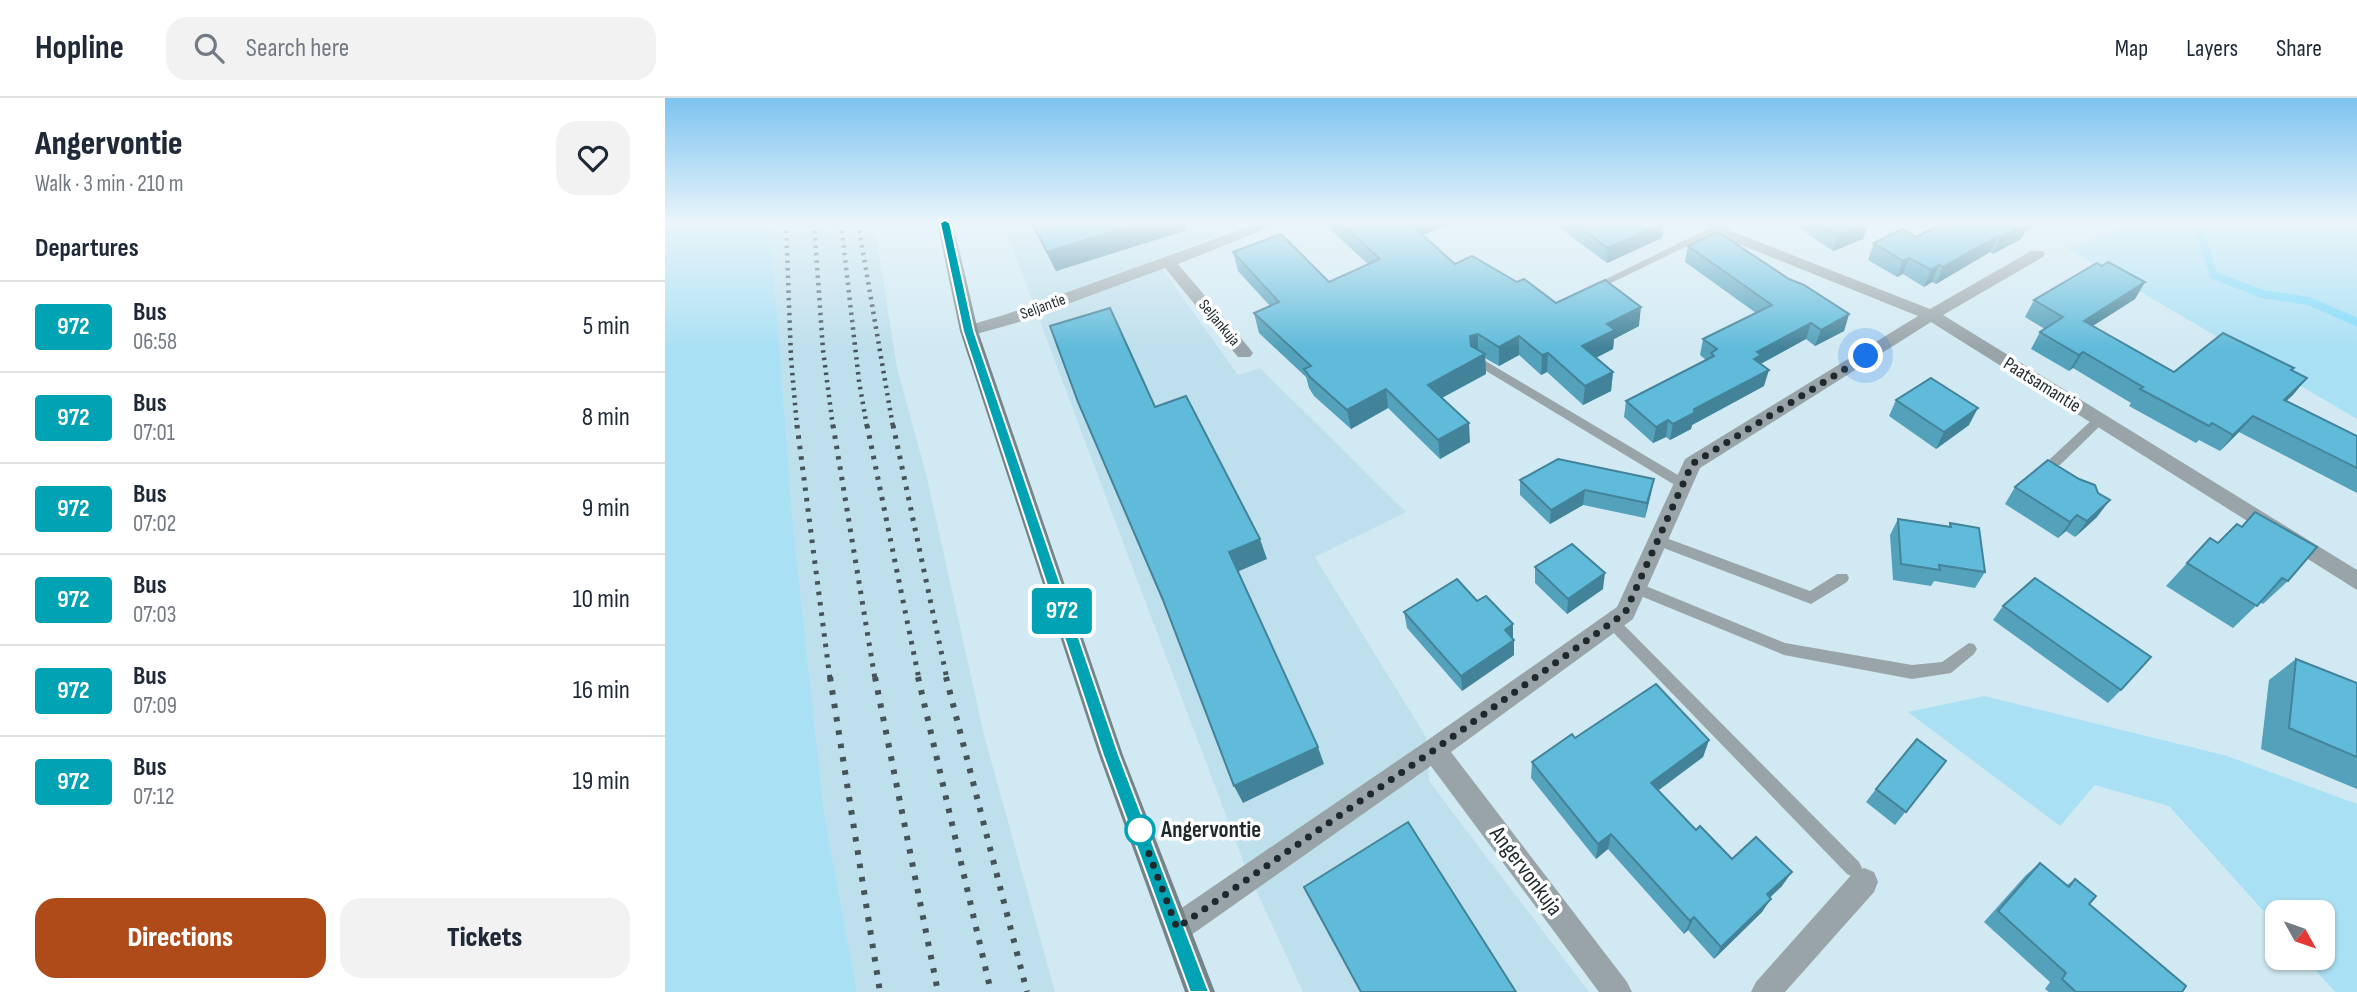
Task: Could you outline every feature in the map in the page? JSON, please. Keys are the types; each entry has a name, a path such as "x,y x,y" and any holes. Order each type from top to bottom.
{"main road":[{"path":"954,265 969,331 1111,755 1200,992"}],"street":[{"name":"Seljantie","path":"969,331 1010,319 1157,265"},
{"name":"Seljankuja","path":"1170,265 1244,353"},
{"name":"Paatsamantie","path":"1804,265 1931,315 2357,581"},
{"path":"1177,928 1434,750 1625,613 1692,464 1931,315 2018,265"},
{"name":"Angervonkuja","path":"1434,750 1617,992"},
{"path":"1766,992 1859,875"}],"lane":[{"path":"1607,281 1638,265"},
{"path":"1477,360 1683,484"},
{"path":"2055,462 2099,420"},
{"path":"1658,540 1811,598 1842,578"},
{"path":"1636,588 1784,649 1912,672 1946,667 1969,649"},
{"path":"1612,622 1859,875"}],"shaded area":[{"path":"665,265 773,265 793,524 824,812 857,992 665,992"},
{"path":"773,265 881,265 897,368 926,474 984,735 1055,992 857,992 824,812 793,524"},
{"path":"1019,265 1159,265 1238,375 1260,368 1406,512 1315,557 1426,737 1429,781 1589,992 1303,992 1245,866"},
{"path":"2095,265 2357,265 2357,419"},
{"path":"1984,696 2227,756 2357,804 2357,992 2335,992 2316,970 2335,970 2335,900 2265,900 2265,913 2169,806 2095,785 2060,826 1908,712"}],"building":[{"path":"1245,265 1312,265 1329,282 1367,265 1487,265 1517,282 1524,279 1556,303 1605,280 1641,307 1607,324 1615,330 1582,346 1613,372 1585,386 1548,353 1542,355 1519,336 1499,347 1478,334 1470,336 1471,346 1485,354 1428,385 1469,423 1438,440 1386,389 1347,410 1310,377 1304,369 1311,366 1254,313 1279,302"},
{"path":"1715,265 1767,265 1849,314 1821,330 1811,323 1757,352 1761,355 1754,359 1769,370 1694,409 1694,413 1673,424 1668,420 1656,427 1626,401 1714,356 1711,353 1717,349 1703,339 1772,305"},
{"path":"1921,265 1947,265 1943,267 1939,265 1931,270"},
{"path":"2094,265 2113,265 2145,282 2084,321 2174,372 2223,333 2294,368 2291,370 2307,378 2284,400 2357,436 2357,468 2253,416 2233,435 2212,423 2209,426 2140,389 2143,387 2083,352 2079,355 2040,332 2063,317 2034,300"},
{"path":"1110,308 1155,407 1186,396 1260,539 1229,552 1318,747 1234,786 1163,600 1078,402 1050,326"},
{"path":"1931,378 1978,408 1944,432 1896,400"},
{"path":"1558,459 1654,479 1647,503 1585,490 1551,510 1520,480"},
{"path":"2048,460 2079,479 2095,485 2098,493 2110,500 2087,521 2077,515 2070,522 2015,487"},
{"path":"2255,512 2317,547 2288,581 2282,578 2257,606 2187,563 2210,538 2218,543 2237,524 2242,527"},
{"path":"1898,519 1979,528 1985,572 1939,565 1940,570 1901,564"},
{"path":"1572,544 1605,573 1568,599 1535,567"},
{"path":"2035,578 2151,657 2121,690 2003,606"},
{"path":"1457,579 1477,601 1486,596 1513,624 1505,630 1514,640 1461,676 1404,612"},
{"path":"2296,659 2357,683 2357,757 2289,728"},
{"path":"1656,684 1709,740 1651,783 1696,830 1700,826 1732,859 1756,837 1792,872 1767,894 1771,899 1721,947 1694,917 1690,921 1611,834 1598,844 1532,762 1572,734 1575,738"},
{"path":"1917,739 1946,761 1906,812 1876,789"},
{"path":"1408,822 1516,992 1361,992 1304,887"},
{"path":"2040,863 2069,887 2075,879 2096,896 2089,904 2186,986 2182,992 2076,992 2062,979 2066,973 1998,911"}],"waterway":[{"path":"2210,265 2213,275 2262,294 2309,301 2357,322"}],"railway":[{"path":"788,265 797,427"},
{"path":"817,265 823,350 833,427"},
{"path":"846,265 867,427"},
{"path":"865,265 893,427"},
{"path":"797,425 830,679"},
{"path":"833,425 875,679"},
{"path":"867,425 919,679"},
{"path":"893,425 947,679"},
{"path":"830,677 880,992"},
{"path":"875,677 938,992"},
{"path":"918,677 991,992"},
{"path":"946,677 1027,992"}],"bus line":[{"name":"972","path":"954,265 969,331 1111,755 1200,992"}],"place":[{"name":"Angervontie","path":"1140,830"}],"route":[{"path":"1140,830 1177,928 1434,750 1625,613 1692,464 1866,356"}]}
